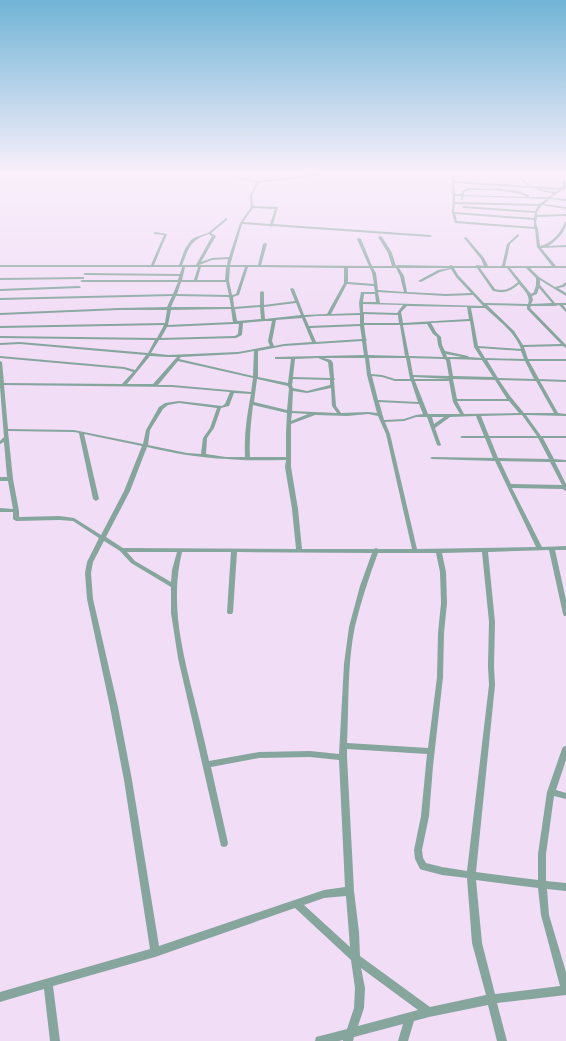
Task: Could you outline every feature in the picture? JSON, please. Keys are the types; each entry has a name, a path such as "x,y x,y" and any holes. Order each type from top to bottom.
{"street":[{"path":"123,386 159,340 166,325 169,308 182,275 182,266 191,242 196,238 210,233 223,222"},
{"path":"271,226 272,222"},
{"path":"456,222 536,228"},
{"path":"536,222 539,247 554,266"},
{"path":"235,323 227,281 228,266 241,223 430,236"},
{"path":"544,247 560,236 566,223"},
{"path":"152,266 166,234 155,232"},
{"path":"195,281 198,266 214,236 210,233"},
{"path":"502,267 509,244 518,235"},
{"path":"560,236 566,237"},
{"path":"380,237 402,276 406,293"},
{"path":"466,238 483,259 486,266"},
{"path":"358,239 371,266 378,303"},
{"path":"259,266 265,244"},
{"path":"539,247 566,246"},
{"path":"198,266 212,259 230,258"},
{"path":"0,266 554,266 565,268"},
{"path":"75,297 88,266"},
{"path":"0,299 175,295 231,296 237,294 247,266"},
{"path":"328,315 346,283 346,266"},
{"path":"477,266 494,290 506,292 514,288 520,282"},
{"path":"535,275 543,266"},
{"path":"420,281 439,271 452,267"},
{"path":"452,267 473,294 513,332 522,348 526,360 557,415"},
{"path":"508,267 530,298 542,305"},
{"path":"527,267 538,278 566,295"},
{"path":"83,278 182,275"},
{"path":"0,278 227,281"},
{"path":"538,278 536,293 530,298 528,307 565,346"},
{"path":"346,283 375,285"},
{"path":"555,288 563,286 566,283"},
{"path":"538,285 555,304"},
{"path":"0,290 79,287"},
{"path":"292,289 309,326 314,343"},
{"path":"262,292 263,321"},
{"path":"415,550 388,434 382,422 369,375 362,325 362,293 473,294"},
{"path":"0,314 169,308 233,308 298,302"},
{"path":"361,303 469,307 566,304"},
{"path":"406,304 400,310 399,314 411,376 421,403 434,427 439,445"},
{"path":"560,304 566,311"},
{"path":"469,307 476,347 480,359 510,400 523,414 540,437 566,487"},
{"path":"0,327 242,323 304,316 399,314"},
{"path":"272,347 270,341 274,320"},
{"path":"309,326 429,323 471,320"},
{"path":"0,336 159,340 238,337 240,336 242,323"},
{"path":"429,323 434,333 440,337 440,345 447,359 455,400 462,414"},
{"path":"0,344 20,343 148,355 180,355 256,351 272,347 365,340"},
{"path":"476,347 522,348 565,346"},
{"path":"248,458 247,440 257,366 256,351"},
{"path":"443,352 480,359"},
{"path":"154,386 180,355"},
{"path":"276,358 367,356 447,359 566,360"},
{"path":"0,357 124,368 135,372"},
{"path":"312,357 330,361 334,386 334,406 339,414"},
{"path":"293,358 288,459 298,551"},
{"path":"177,360 255,377 307,392 334,386"},
{"path":"0,362 3,415 7,430 10,480 16,511 16,519 59,518 74,520 122,550 133,562 172,585"},
{"path":"369,375 382,376 392,380 413,381 451,378"},
{"path":"411,376 566,381"},
{"path":"292,378 333,379"},
{"path":"2,384 192,387 253,393"},
{"path":"155,952 128,780 114,707 90,599 88,573 90,562 124,496 145,446 149,426 163,406 179,402 219,407 227,405 233,391"},
{"path":"455,400 510,400"},
{"path":"376,401 421,403"},
{"path":"251,403 290,412 319,412 351,415 368,413 380,415"},
{"path":"289,423 334,406"},
{"path":"203,456 206,438 212,428 219,407"},
{"path":"382,422 404,420 411,417 462,414 566,415"},
{"path":"478,414 497,460 540,549"},
{"path":"434,427 450,415"},
{"path":"7,430 81,432 145,446 203,456 288,459"},
{"path":"81,432 96,499"},
{"path":"0,443 7,437"},
{"path":"462,437 566,437"},
{"path":"432,458 552,462 566,461"},
{"path":"0,480 10,480"},
{"path":"510,486 566,487"},
{"path":"0,510 16,511"},
{"path":"122,550 439,551 566,548"},
{"path":"552,549 566,614"},
{"path":"180,550 176,562 172,585 181,656 224,843"},
{"path":"349,1037 359,1008 360,988 355,958 343,757 347,664 352,627 363,586 376,550"},
{"path":"485,550 492,622 492,685 471,874 477,943 502,1041"},
{"path":"230,612 234,551"},
{"path":"439,551 443,572 444,603 441,634 440,677 425,816 418,850 419,859 423,866 442,871 566,887"},
{"path":"344,746 431,751"},
{"path":"320,1041 349,1037 429,1012 492,999 566,989 545,915 542,885 542,854 551,792 565,760 566,749"},
{"path":"206,765 259,755 310,754 343,757"},
{"path":"551,792 566,796"},
{"path":"0,996 48,984 155,952 324,894 350,890"},
{"path":"297,904 355,958 429,1012"},
{"path":"48,984 55,1041"},
{"path":"403,1041 410,1017"}]}
